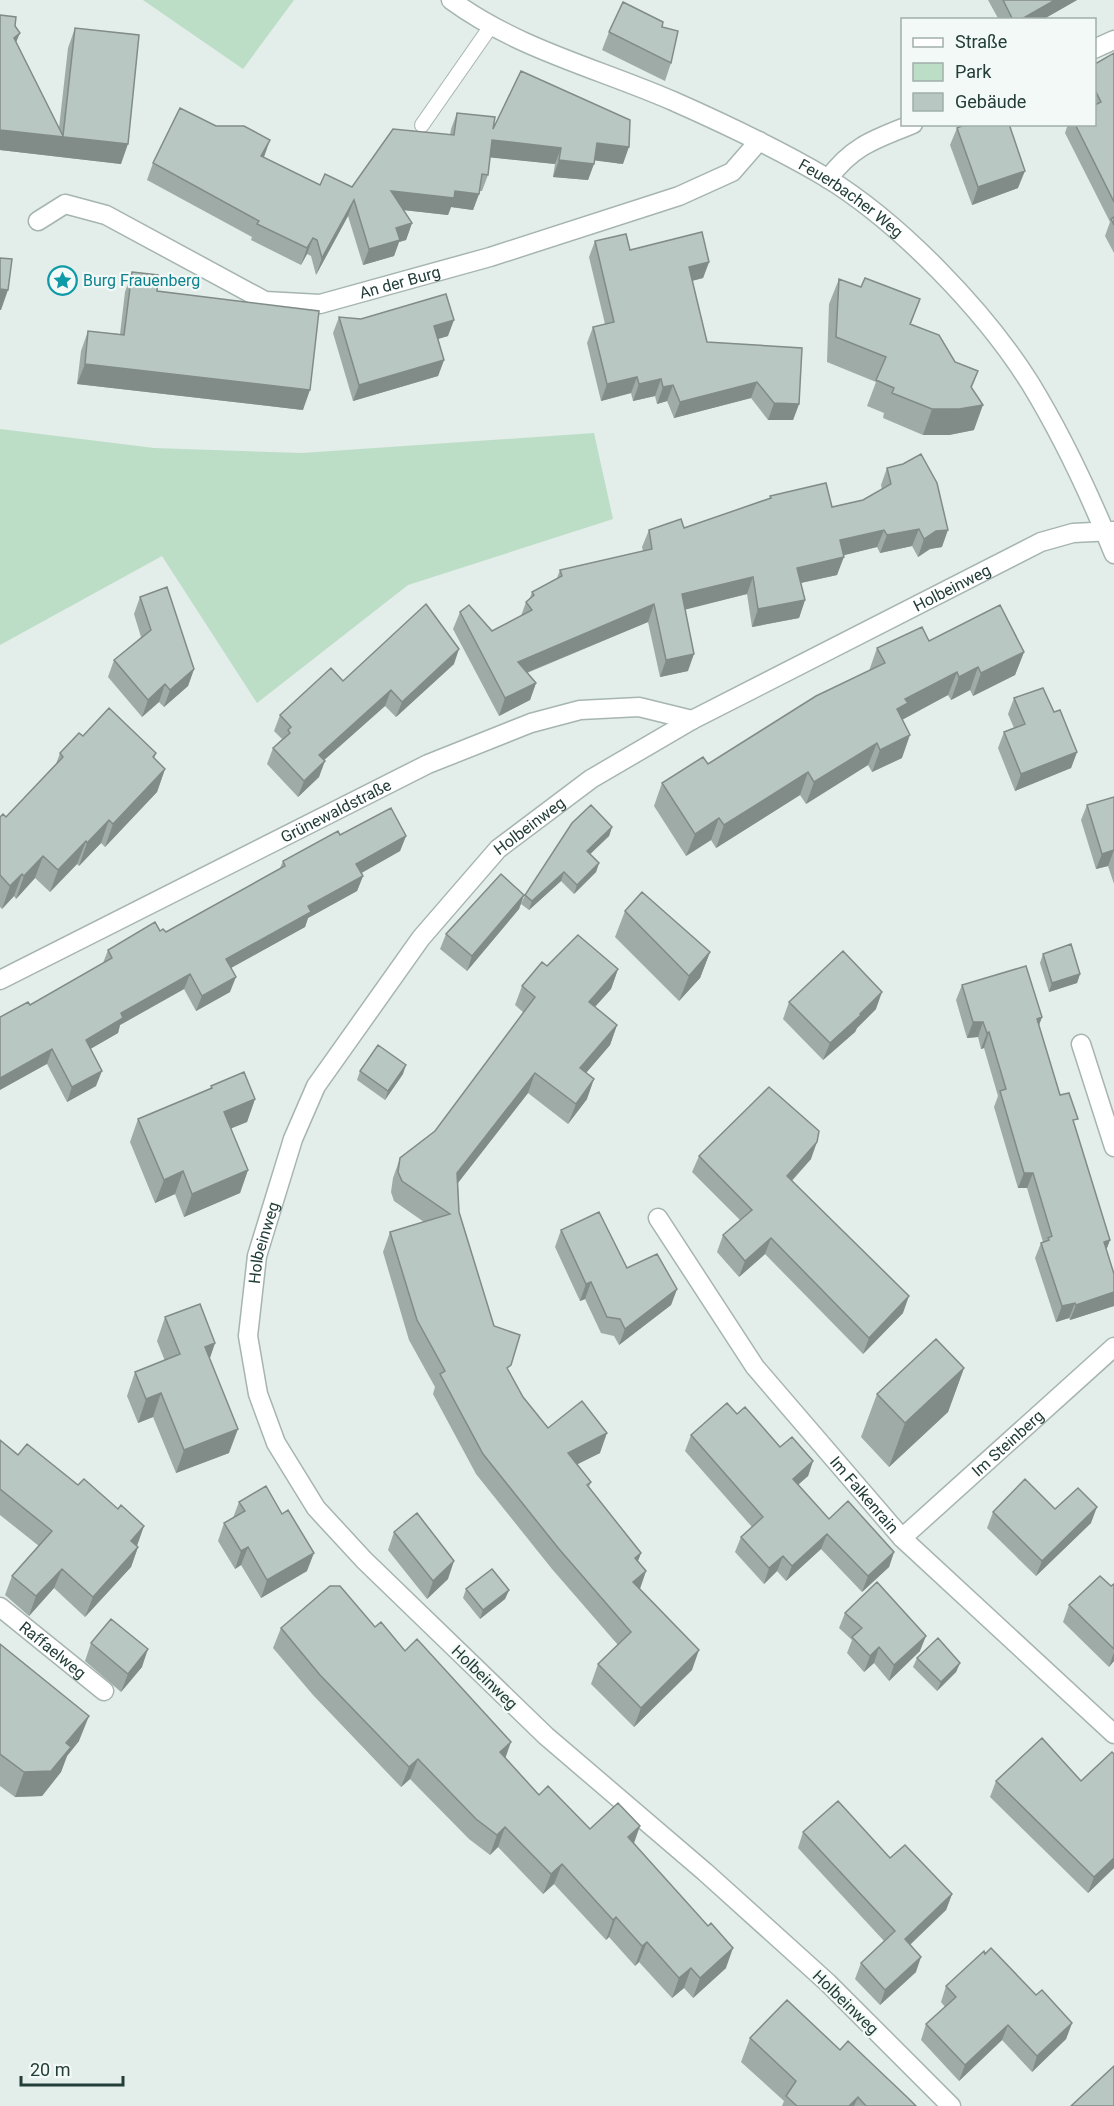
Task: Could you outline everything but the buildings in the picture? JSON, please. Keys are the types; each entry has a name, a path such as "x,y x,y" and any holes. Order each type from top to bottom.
{"street":[{"name":"Feuerbacher Weg","path":"451,0 491,26 527,45 672,100 759,141 828,179 920,251 980,317 1029,382 1068,450 1109,531 1114,554"},
{"path":"1096,49 1114,40"},
{"path":"828,179 844,158 877,139 908,126"},
{"name":"An der Burg","path":"38,221 65,204 105,215 266,301 320,304 490,257 679,196 732,172 759,141"},
{"name":"Holbeinweg","path":"951,2106 828,1983 705,1872 546,1736 364,1560 316,1508 276,1443 258,1394 248,1336 257,1256 293,1139 316,1086 421,938 498,849 591,779 692,720 1041,542 1073,533 1109,531"},
{"name":"Grünewaldstraße","path":"0,980 428,764 531,723 580,710 639,707 692,720"},
{"path":"1081,1044 1114,1147"},
{"name":"Im Falkenrain","path":"658,1218 755,1367 902,1538 1114,1734"},
{"name":"Im Steinberg","path":"902,1538 1114,1347"},
{"name":"Raffaelweg","path":"0,1607 104,1691"}],"lane":[{"path":"422,125 491,26"}],"green space":[{"path":"143,0 294,0 243,69"},
{"path":"0,429 154,448 302,453 594,433 613,519 408,585 257,703 162,556 0,645"}],"place":[{"name":"Burg Frauenberg","path":"62,280"}]}
